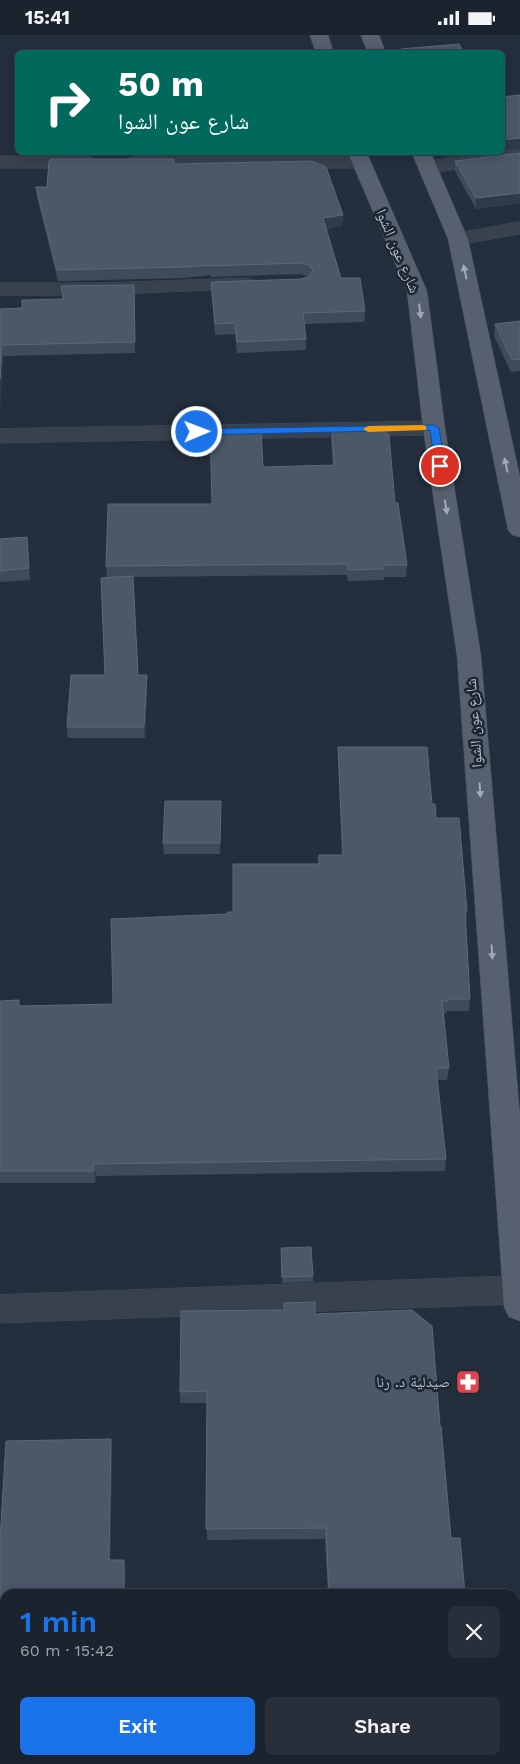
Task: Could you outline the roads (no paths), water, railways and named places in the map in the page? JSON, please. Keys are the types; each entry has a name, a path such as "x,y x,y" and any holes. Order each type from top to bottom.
{"main road":[{"path":"319,35 324,50"},
{"path":"370,35 376,50"},
{"name":"شارع عون الشوا","path":"359,157 417,291 434,428 469,656 519,1299"},
{"path":"425,160 458,239 520,530"}],"street":[{"path":"425,160 520,155"},
{"path":"0,162 112,162 359,157"},
{"path":"458,239 520,228"},
{"path":"0,289 98,289 262,283"},
{"path":"0,436 434,428"},
{"path":"0,1309 519,1299"}],"place":[{"name":"صيدلية د. رنا","path":"468,1382"}]}
